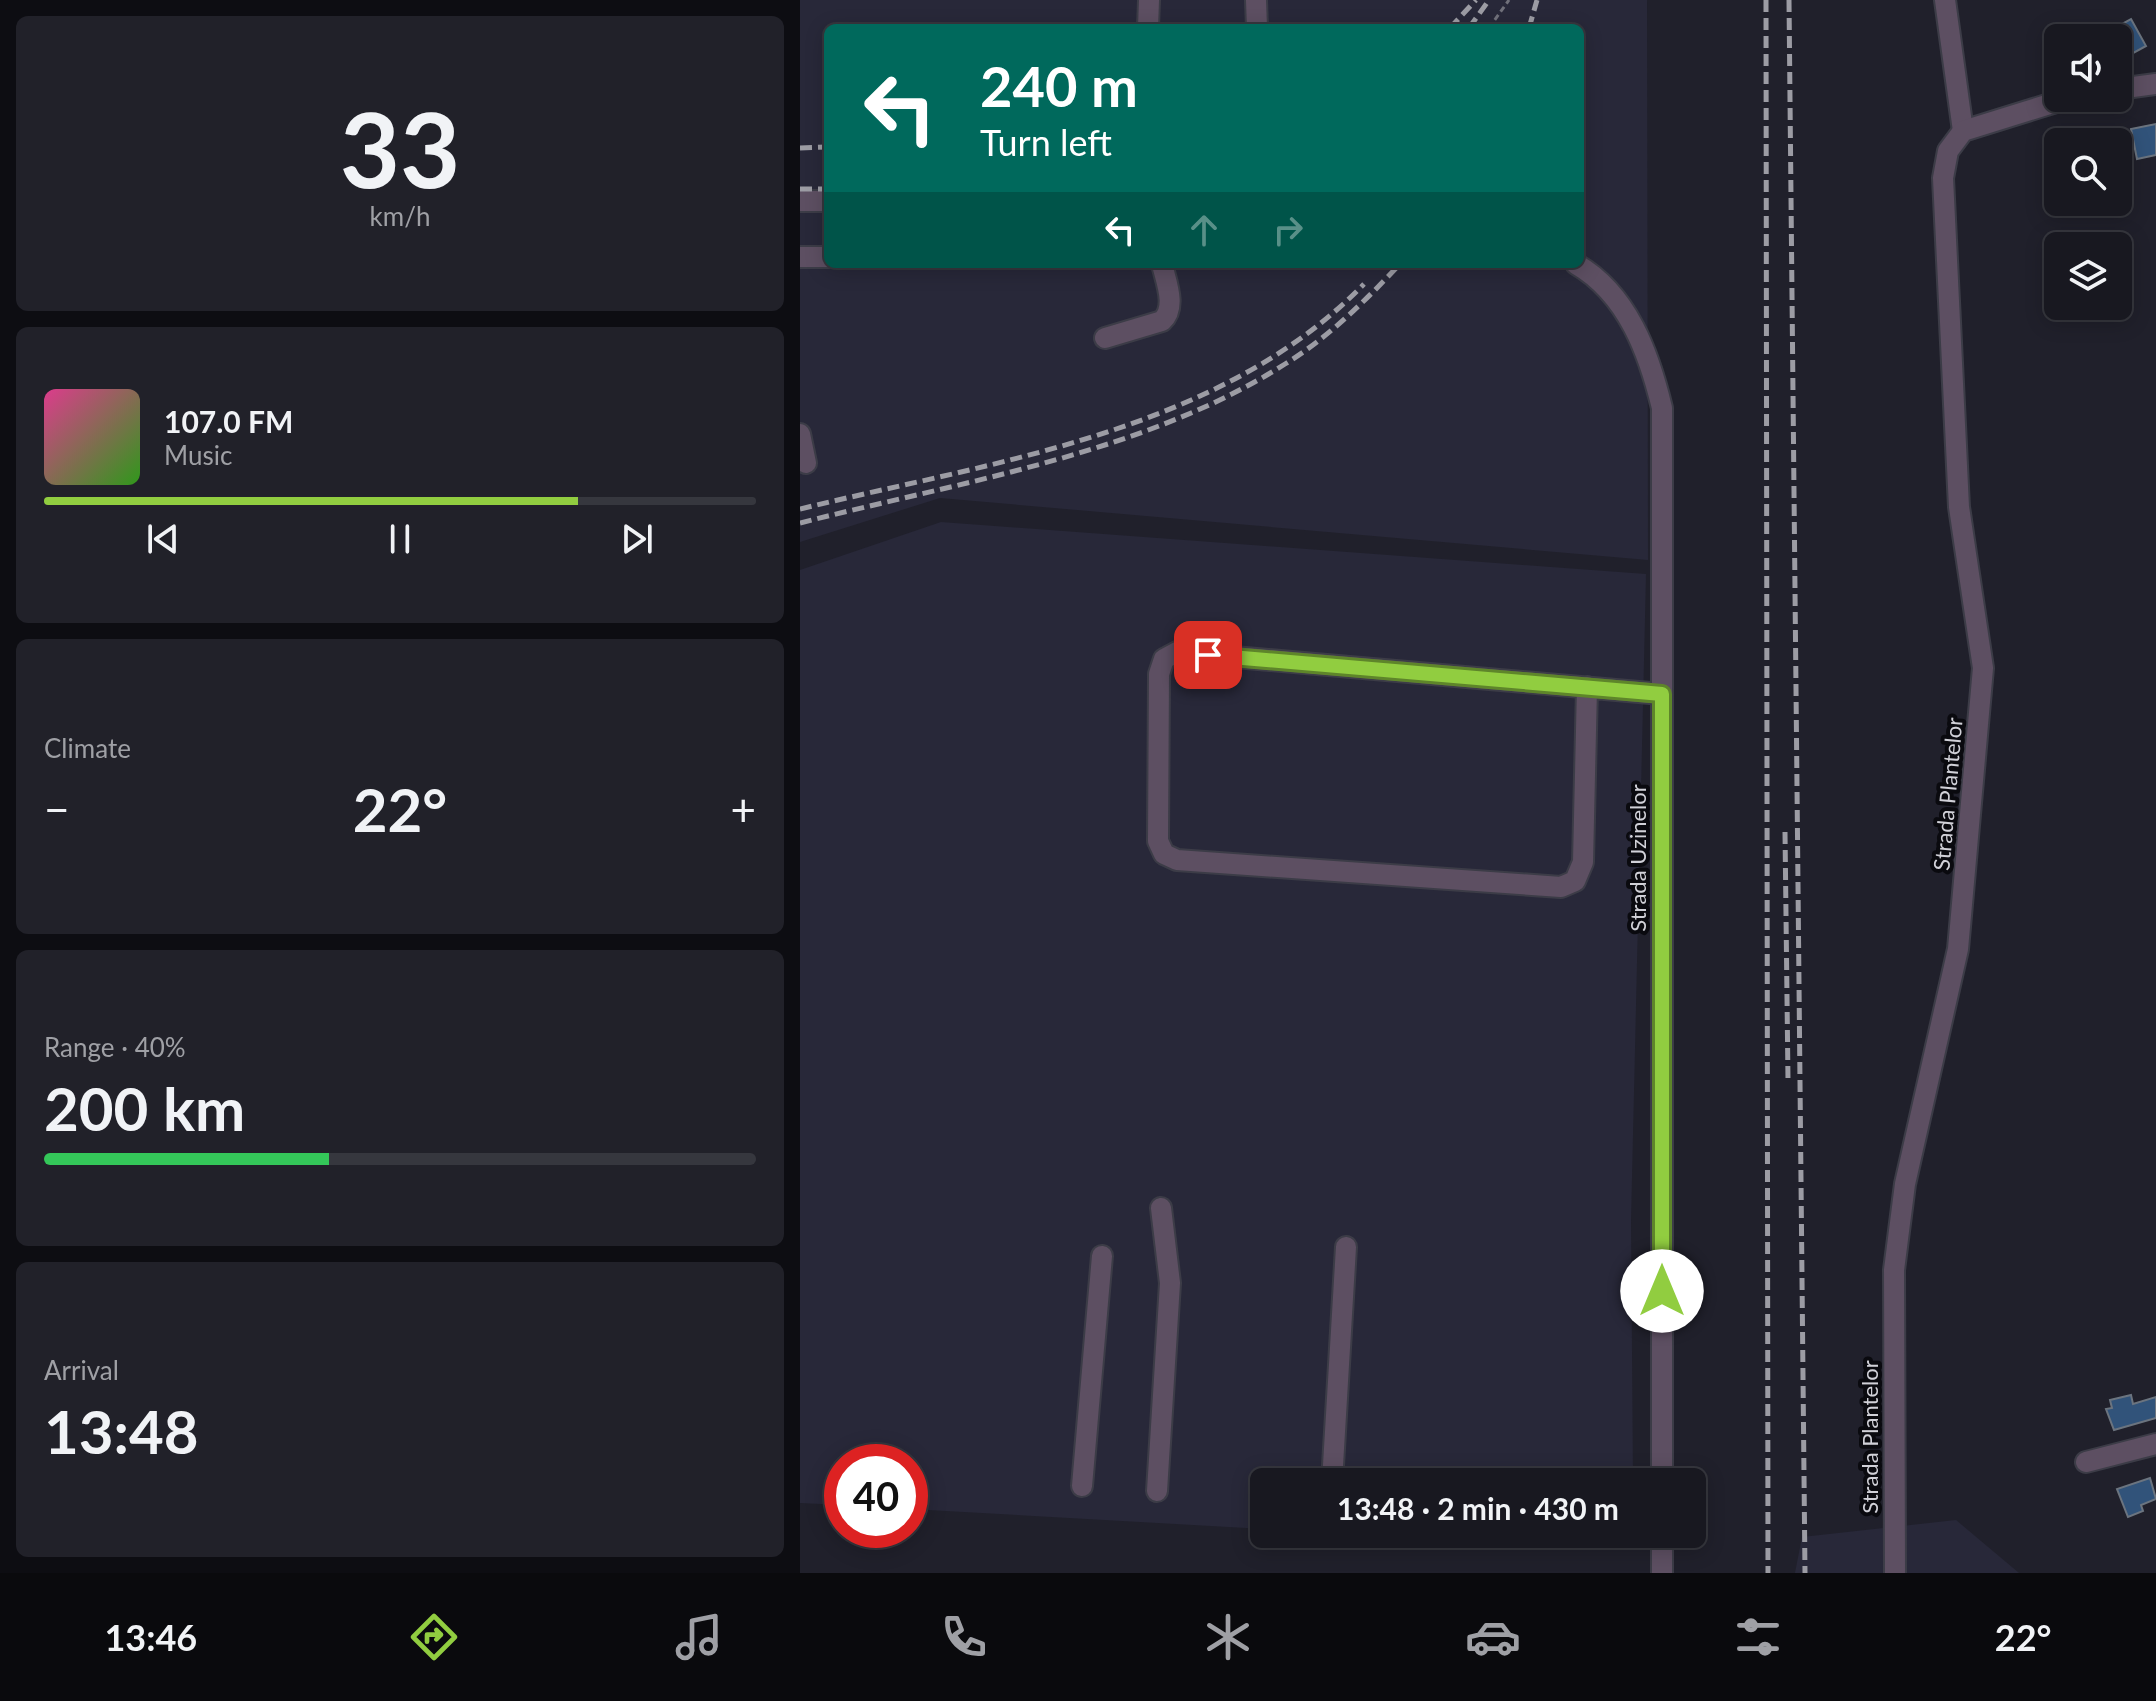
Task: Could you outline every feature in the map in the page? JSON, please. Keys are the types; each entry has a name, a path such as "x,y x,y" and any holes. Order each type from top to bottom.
{"street":[{"path":"1148,24 1149,0"},
{"path":"1256,0 1257,24"},
{"path":"1945,0 1963,131 2044,106"},
{"path":"2132,87 2156,84"},
{"name":"Strada Plantelor","path":"1895,1573 1894,1270 1911,1154 1958,949 1983,668 1959,507 1943,178 1948,151 1963,131"},
{"path":"800,201 824,201"},
{"path":"800,257 824,257"},
{"path":"1105,338 1162,321 1168,315 1171,308 1163,268"},
{"name":"Strada Uzinelor","path":"1580,268 1618,302 1637,330 1652,368 1662,408 1662,1468"},
{"path":"800,434 806,463"},
{"path":"1587,687 1583,862 1575,881 1561,887 1177,860 1164,854 1158,841 1159,674 1164,659 1177,652 1587,687 1662,694"},
{"path":"1157,1491 1170,1283 1161,1208"},
{"path":"1333,1468 1346,1247"},
{"path":"1082,1486 1102,1256"},
{"path":"2086,1462 2156,1444"},
{"path":"1662,1548 1662,1573"}],"path":[{"path":"1492,24 1509,0"}],"shaded area":[{"path":"800,0 1647,0 1648,560 940,498 800,542"},
{"path":"941,522 1646,574 1631,1221 1633,1468 1250,1468 1250,1528 928,1510 928,1444 824,1444 824,1504 800,1503 800,570"},
{"path":"1956,1520 2019,1573 1795,1573 1802,1537"}],"building":[{"path":"2131,19 2146,46 2132,54 2132,24 2122,24"},
{"path":"2156,124 2156,155 2137,159 2132,129"},
{"path":"2131,1395 2133,1404 2156,1397 2156,1418 2114,1430 2106,1409 2112,1408 2110,1400"},
{"path":"2150,1478 2156,1499 2141,1505 2143,1511 2128,1517 2117,1489"}],"railway":[{"path":"1454,24 1476,0"},
{"path":"1472,24 1489,0"},
{"path":"1530,24 1537,0"},
{"path":"1766,0 1768,1573"},
{"path":"1789,0 1805,1573"},
{"path":"800,148 824,147"},
{"path":"800,189 824,189"},
{"path":"800,523 1050,462 1173,421 1231,395 1285,364 1346,318 1396,268"},
{"path":"800,509 1025,456 1173,408 1242,375 1306,334 1364,284"},
{"path":"1785,832 1788,1080"}],"route":[{"path":"1208,655 1662,694 1662,1291"}]}
